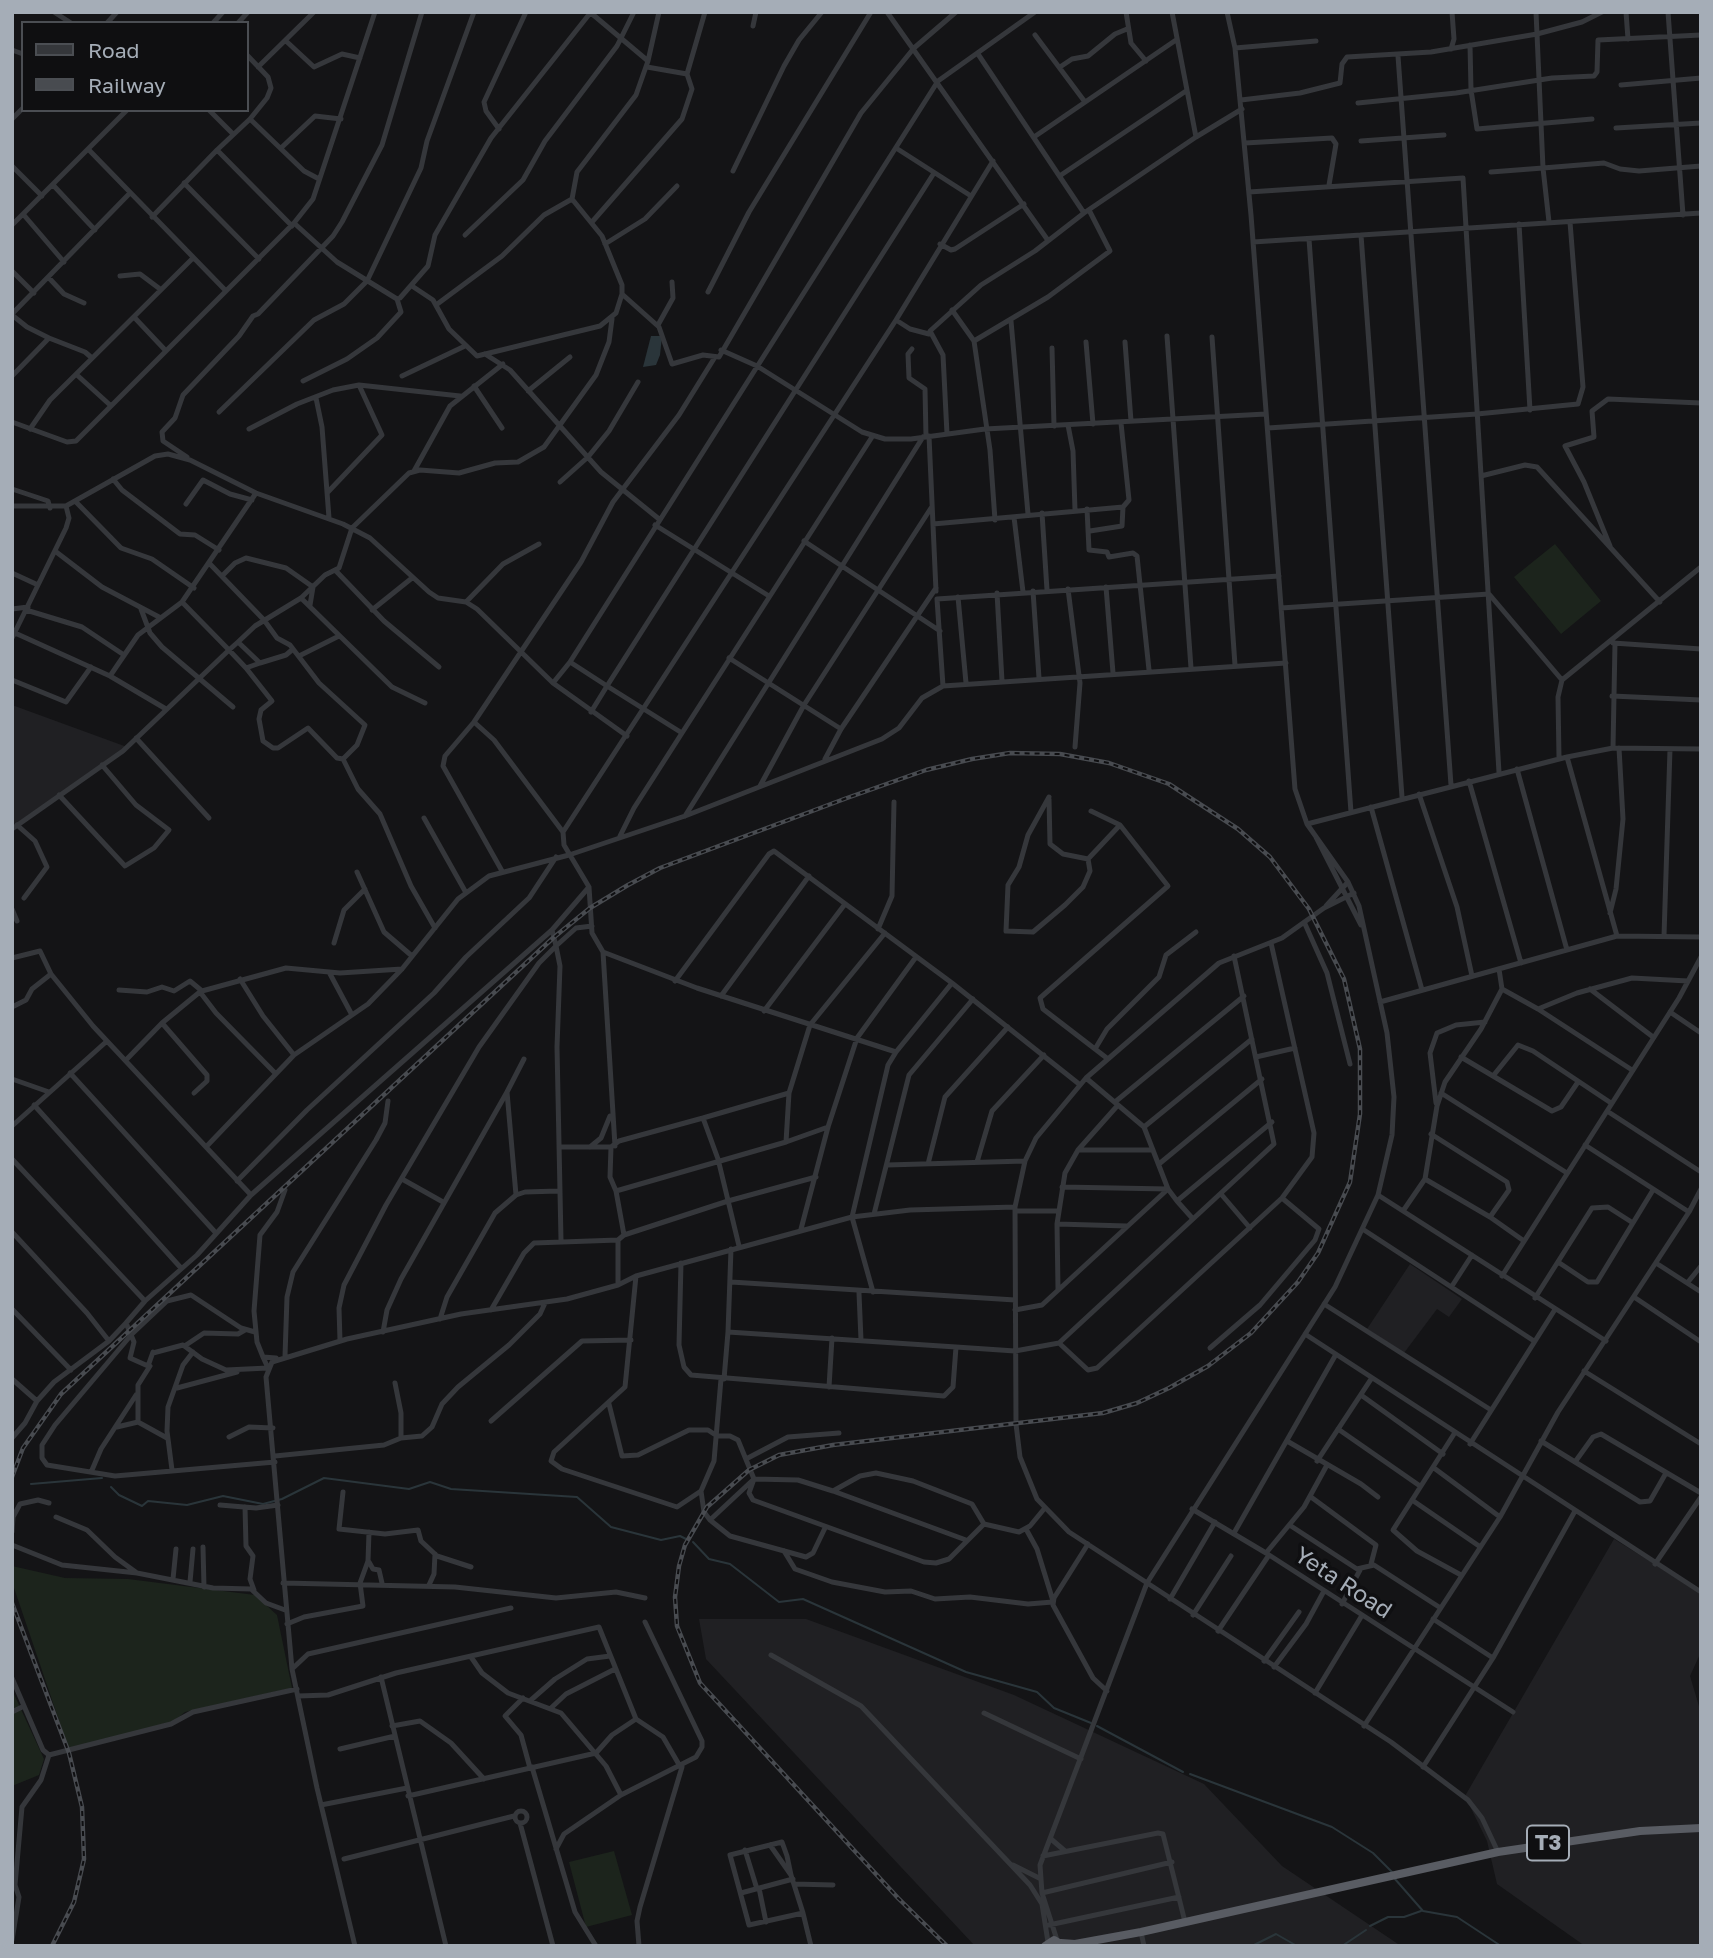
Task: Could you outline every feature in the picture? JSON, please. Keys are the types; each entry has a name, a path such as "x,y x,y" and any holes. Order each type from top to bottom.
{"highway":[{"name":"T3","path":"1053,1944 1108,1939 1498,1852 1632,1832 1701,1828"},
{"name":"T3","path":"1090,1946 1108,1939"}],"street":[{"path":"258,67 314,12"},
{"path":"12,422 72,443 293,225 308,208 341,119 375,12"},
{"path":"190,460 181,450 163,441 161,436 175,418 183,395 239,336 253,316 321,249 348,213 382,145 422,12"},
{"path":"219,412 314,320 344,304 367,281 421,168 427,141 474,12"},
{"path":"499,129 486,111 484,103 526,12"},
{"path":"465,235 523,180 545,141 621,38 634,12"},
{"path":"436,305 502,256 544,215 572,199 577,172 636,95 647,64 659,12"},
{"path":"592,222 639,165 679,124 692,89 687,74 705,12"},
{"path":"753,26 756,12"},
{"path":"733,171 783,66 799,40 822,12"},
{"path":"708,292 749,212 871,12"},
{"path":"887,12 1047,239"},
{"path":"622,294 657,325 672,364 704,355 719,357 851,130 914,48 956,12"},
{"path":"553,683 570,662 938,81 1035,12"},
{"path":"1126,12 1131,43 1146,61"},
{"path":"1172,12 1196,137"},
{"path":"1026,1880 1051,1839 1147,1583 1324,1304 1363,1230 1378,1195 1390,1151 1394,1117 1391,1065 1380,1002 1354,893 1307,824 1295,789 1245,143 1235,48 1227,12"},
{"path":"1451,49 1454,39 1452,12"},
{"path":"1536,12 1540,124 1549,222"},
{"path":"1241,100 1300,93 1340,83 1342,64 1347,57 1392,53 1398,56 1537,34 1583,22 1602,12"},
{"path":"1626,12 1628,39"},
{"path":"1668,12 1683,215"},
{"path":"397,299 428,266 435,234 461,185 499,129 591,13 647,64 687,74"},
{"path":"1060,67 1072,59 1088,55 1115,34 1127,29"},
{"path":"1035,34 1085,102"},
{"path":"1357,103 1596,75 1598,40 1701,35"},
{"path":"1034,137 1176,40"},
{"path":"286,41 314,67 342,54 360,58"},
{"path":"1235,48 1316,41"},
{"path":"1470,45 1471,90 1478,129 1592,119"},
{"path":"974,341 1011,321 1110,251 1086,211 978,54"},
{"path":"152,217 250,119 271,93 268,77 248,56"},
{"path":"1398,56 1409,184 1409,232 1422,417 1451,785"},
{"path":"1621,85 1701,78"},
{"path":"1060,175 1186,91"},
{"path":"929,334 981,285 1035,251 1086,211 1196,137 1242,110"},
{"path":"12,225 125,112"},
{"path":"211,112 233,134"},
{"path":"281,148 315,116 341,119"},
{"path":"250,119 304,171 319,179"},
{"path":"1616,128 1701,122"},
{"path":"1361,141 1444,135"},
{"path":"1245,143 1332,138 1336,144 1329,185"},
{"path":"896,148 971,196"},
{"path":"89,150 226,291"},
{"path":"217,150 321,249 397,299 401,312 373,342 303,381"},
{"path":"618,1285 621,1237 616,1191 610,1177 613,1107 603,952 592,926 589,887 562,841 563,832 832,414 896,320 993,161"},
{"path":"1492,172 1604,163 1628,171 1701,166"},
{"path":"12,166 42,196"},
{"path":"591,712 934,173"},
{"path":"1249,192 1329,185 1409,184 1463,178 1499,772"},
{"path":"184,183 259,258"},
{"path":"54,186 95,230"},
{"path":"605,244 645,219 677,186"},
{"path":"92,358 85,352 27,327 12,315 129,194"},
{"path":"414,471 447,475 495,463 518,462 535,455 561,427 601,365 612,331 612,319 622,294 619,276 592,222 572,199"},
{"path":"940,244 951,250 955,249 1024,204"},
{"path":"1253,242 1701,213"},
{"path":"23,214 64,262"},
{"path":"1268,428 1574,406 1582,394 1570,222"},
{"path":"1519,224 1530,410"},
{"path":"1361,235 1402,797"},
{"path":"1309,239 1351,812"},
{"path":"30,429 50,400 192,259"},
{"path":"12,271 34,293"},
{"path":"120,276 140,274 160,289"},
{"path":"49,278 64,294 84,303"},
{"path":"657,325 673,298 672,282"},
{"path":"412,286 436,305 442,319 473,354 485,354 590,330 612,319"},
{"path":"952,310 974,341 995,520"},
{"path":"134,317 166,351"},
{"path":"896,320 910,329 929,334 943,355 947,434"},
{"path":"1011,321 1028,514"},
{"path":"1167,336 1191,668"},
{"path":"1212,337 1235,665"},
{"path":"12,376 49,338"},
{"path":"1086,342 1093,424"},
{"path":"1125,342 1131,421"},
{"path":"402,376 465,346"},
{"path":"1052,348 1054,426"},
{"path":"912,349 908,354 909,378 925,389 943,686"},
{"path":"721,350 757,366 872,437 898,440 985,429 1266,414"},
{"path":"485,354 503,364 588,457 657,522 694,549 769,596"},
{"path":"528,391 570,356"},
{"path":"502,871 443,763 521,655 623,491 679,415 715,357"},
{"path":"24,898 47,867 36,841 15,827 136,738 264,620 301,598 342,564 352,528 386,492 414,471 435,430 460,396 503,364"},
{"path":"77,374 110,405"},
{"path":"560,482 588,457 609,431 638,382"},
{"path":"249,429 297,404 333,390 359,385 430,390 460,396"},
{"path":"328,492 382,435 359,385"},
{"path":"474,386 502,428"},
{"path":"316,398 329,518"},
{"path":"1610,546 1584,482 1565,446 1594,437 1592,411 1608,399 1701,403"},
{"path":"1090,531 1122,526 1123,507 1129,500 1121,423"},
{"path":"1068,425 1075,510"},
{"path":"620,835 634,808 872,437"},
{"path":"685,816 766,682 926,437"},
{"path":"12,506 66,506 155,456 168,454 190,460 256,493 352,528 380,546 412,578 438,598 466,602 491,621 521,655 553,683 627,736"},
{"path":"1481,476 1525,465 1537,467 1660,602"},
{"path":"113,479 122,490 180,534 195,535 219,550"},
{"path":"186,503 203,480 230,494 252,500"},
{"path":"12,489 48,500 50,508"},
{"path":"110,676 148,625 182,602 194,588 256,493"},
{"path":"76,502 121,548 152,559 194,588"},
{"path":"66,506 69,518 13,636 110,676 166,709"},
{"path":"933,524 1123,507"},
{"path":"760,786 804,705 931,509"},
{"path":"1087,509 1089,551 1107,552 1109,557 1135,553 1142,584 1149,670"},
{"path":"69,518 84,511"},
{"path":"1042,513 1047,590"},
{"path":"1014,517 1023,592"},
{"path":"804,541 940,631"},
{"path":"466,602 503,564 538,544"},
{"path":"55,551 102,587 114,590 141,609 159,617"},
{"path":"222,576 235,563 246,558 290,570 313,587"},
{"path":"210,564 264,620 277,638 293,648 300,657 314,647 339,636"},
{"path":"1559,758 1558,697 1562,680 1613,643 1701,567"},
{"path":"335,570 372,610 439,667"},
{"path":"12,573 38,585"},
{"path":"937,599 1279,576"},
{"path":"372,610 412,578"},
{"path":"310,605 313,587"},
{"path":"1105,587 1113,673"},
{"path":"825,760 841,729 936,588"},
{"path":"1068,589 1080,683 1075,747"},
{"path":"1033,591 1039,678"},
{"path":"997,593 1002,681"},
{"path":"1281,608 1489,594"},
{"path":"1489,594 1562,680"},
{"path":"958,597 966,683"},
{"path":"301,598 392,687 425,704"},
{"path":"182,602 246,668 272,701 261,710 259,719 263,741 268,746 278,748 308,728 337,758 343,759"},
{"path":"12,609 27,608 82,627 124,655"},
{"path":"141,609 152,635 162,647 233,707"},
{"path":"238,642 260,663"},
{"path":"1613,643 1701,649"},
{"path":"1610,913 1616,889 1623,819 1612,696 1613,643"},
{"path":"246,668 286,654 293,648"},
{"path":"293,648 313,677 366,727 357,745 343,759"},
{"path":"729,658 841,729"},
{"path":"570,662 682,733"},
{"path":"206,1147 294,1055 368,1004 402,969 466,891 502,871 569,855 620,835 685,816 893,734 922,698 943,686 1149,670 1286,663"},
{"path":"12,680 66,702 91,667"},
{"path":"1612,696 1701,700"},
{"path":"474,722 494,740 563,832"},
{"path":"136,738 209,818"},
{"path":"1307,824 1559,758 1616,748 1701,749"},
{"path":"1664,936 1670,749"},
{"path":"1567,757 1617,936"},
{"path":"343,759 358,789 380,814 411,886 435,928"},
{"path":"59,795 125,866 154,848 169,830 136,805 102,765"},
{"path":"1517,769 1567,950"},
{"path":"1469,781 1521,963"},
{"path":"1419,794 1457,907 1472,976"},
{"path":"1049,797 1049,844 1063,854 1088,859 1090,871 1083,887 1065,905 1034,932 1006,931 1008,885 1019,867 1028,835 1049,797"},
{"path":"878,929 892,897 894,802"},
{"path":"1371,807 1422,990"},
{"path":"1091,811 1120,825 1168,883 1167,889 1040,998 1043,1009 1108,1059"},
{"path":"424,818 466,891"},
{"path":"1088,859 1120,825"},
{"path":"1315,835 1363,928"},
{"path":"675,981 771,851 780,853 973,999 1079,1084"},
{"path":"237,1181 529,898 556,857"},
{"path":"357,872 378,923 389,939 412,956"},
{"path":"721,996 809,876"},
{"path":"1348,882 1305,924 1271,943 1234,956 1212,969 1079,1084 1043,1126 1025,1161 1015,1209 1015,1351 1020,1457 1030,1488 1044,1509 1069,1532 1315,1693 1468,1800 1482,1818 1498,1852"},
{"path":"12,1438 26,1423 46,1389 109,1341 145,1301 203,1248 251,1195 552,930 589,887"},
{"path":"334,943 344,910 365,889"},
{"path":"1324,908 1354,893"},
{"path":"764,1011 845,904"},
{"path":"12,909 17,921"},
{"path":"1305,924 1327,973 1350,1064"},
{"path":"340,1341 339,1308 344,1285 479,1047 539,963 576,928 592,926"},
{"path":"552,930 561,966 558,1147 561,1240"},
{"path":"1095,1049 1107,1029 1159,976 1166,956 1196,932"},
{"path":"786,1142 789,1093 810,1025 885,933"},
{"path":"1380,1002 1617,936 1701,937"},
{"path":"1059,1343 1088,1370 1097,1368 1282,1198 1303,1172 1314,1149 1314,1133 1271,943"},
{"path":"12,958 38,951 51,974 107,1041 251,1195"},
{"path":"603,952 675,981 896,1052"},
{"path":"728,1332 1015,1351 1059,1343 1274,1144 1272,1122 1234,956"},
{"path":"800,1229 828,1127 857,1038 916,957"},
{"path":"1502,1276 1670,1012 1701,957"},
{"path":"126,1060 162,1023 201,991 286,968 328,972 402,969"},
{"path":"1403,1211 1425,1179 1431,1134 1441,1093 1502,989 1499,969"},
{"path":"328,972 352,1016"},
{"path":"12,1007 26,1000 30,991 51,974"},
{"path":"1538,1009 1590,989 1632,978 1688,981"},
{"path":"240,979 263,1016 294,1055"},
{"path":"119,990 147,992 162,987 174,991 190,981 201,991 216,1013 275,1073"},
{"path":"873,1292 852,1217 888,1065 952,983"},
{"path":"1502,989 1632,1070"},
{"path":"1590,989 1653,1037"},
{"path":"1058,1290 1056,1224 1065,1173 1078,1150 1116,1104 1244,996"},
{"path":"874,1214 901,1100 913,1067 973,999"},
{"path":"1670,1012 1701,1033"},
{"path":"1437,1106 1431,1072 1433,1040 1447,1027 1485,1022"},
{"path":"162,1023 207,1075 207,1081 194,1093"},
{"path":"928,1164 945,1097 1008,1027"},
{"path":"1144,1127 1252,1039"},
{"path":"12,1126 107,1041"},
{"path":"1493,1076 1518,1045 1533,1051 1611,1103"},
{"path":"1256,1057 1295,1048"},
{"path":"977,1162 992,1111 1044,1055"},
{"path":"1461,1056 1552,1111 1561,1107 1578,1082"},
{"path":"383,1332 387,1310 401,1279 524,1059"},
{"path":"71,1073 215,1232"},
{"path":"1086,1078 1144,1127 1168,1189 1193,1219"},
{"path":"12,1079 49,1092"},
{"path":"1159,1164 1262,1079"},
{"path":"507,1092 516,1195"},
{"path":"558,1147 613,1146 619,1142 789,1093"},
{"path":"1441,1093 1567,1173"},
{"path":"186,1345 218,1368 268,1368 281,1357 287,1297 293,1272 376,1140 385,1123 388,1101"},
{"path":"34,1105 101,1182 130,1210 149,1237 181,1268"},
{"path":"590,1147 601,1138 613,1107"},
{"path":"1607,1111 1701,1172"},
{"path":"702,1118 718,1159 739,1246"},
{"path":"1177,1201 1272,1122"},
{"path":"616,1191 718,1159 786,1142 828,1127"},
{"path":"813,1131 825,1139"},
{"path":"1431,1134 1507,1182 1508,1190 1490,1217"},
{"path":"1585,1146 1689,1212"},
{"path":"1078,1150 1153,1150"},
{"path":"12,1159 145,1301"},
{"path":"887,1165 1025,1161"},
{"path":"491,1311 528,1248 534,1243 621,1237 728,1201 816,1177"},
{"path":"402,1179 443,1202"},
{"path":"1425,1179 1490,1217 1524,1241"},
{"path":"1062,1187 1168,1189"},
{"path":"1015,1310 1042,1305 1168,1189"},
{"path":"285,1190 277,1212 260,1235 254,1311 256,1332 268,1368 266,1377 292,1669 355,1946"},
{"path":"1558,1262 1588,1282 1597,1282 1653,1190"},
{"path":"440,1319 443,1307 495,1213 516,1195 525,1192 558,1191"},
{"path":"1364,1726 1500,1517 1541,1441 1584,1371 1700,1193"},
{"path":"1221,1194 1250,1228"},
{"path":"1378,1195 1554,1311 1606,1341"},
{"path":"1210,1348 1260,1305 1315,1240 1319,1229 1282,1198"},
{"path":"1535,1298 1587,1213 1596,1206 1608,1208 1633,1223"},
{"path":"263,1357 281,1357 440,1319 545,1303 618,1285 636,1276 739,1246 852,1217 1015,1209 1058,1211"},
{"path":"1056,1224 1127,1227"},
{"path":"1363,1230 1534,1341"},
{"path":"12,1232 109,1341"},
{"path":"636,1276 627,1381 620,1394 550,1458 553,1465 677,1507 701,1491 713,1467 728,1332 730,1249"},
{"path":"1452,1286 1472,1255"},
{"path":"681,1263 679,1345 682,1361 691,1375 944,1396 953,1387 956,1347"},
{"path":"1656,1263 1701,1292"},
{"path":"1688,1282 1701,1266"},
{"path":"731,1282 859,1293 1015,1300"},
{"path":"859,1293 861,1340"},
{"path":"256,1332 245,1330 187,1294 167,1301 132,1334 55,1425 42,1445 42,1458 47,1465 92,1470 116,1476 384,1445 401,1438 419,1437 427,1433 442,1405 458,1387 509,1345 540,1314 545,1303"},
{"path":"1634,1297 1701,1342"},
{"path":"1324,1304 1491,1410"},
{"path":"12,1309 71,1370"},
{"path":"1470,1444 1554,1311"},
{"path":"125,1324 132,1334 130,1357 148,1366 153,1352"},
{"path":"153,1352 186,1345 204,1333 238,1334 245,1330"},
{"path":"1305,1334 1454,1434 1701,1592"},
{"path":"829,1387 832,1338"},
{"path":"491,1421 582,1341 631,1339"},
{"path":"92,1470 101,1449 137,1393 142,1375 150,1368 153,1352"},
{"path":"172,1470 167,1438 168,1408 183,1366 193,1352"},
{"path":"1234,1533 1335,1356"},
{"path":"177,1388 247,1369"},
{"path":"1584,1371 1701,1444"},
{"path":"12,1379 37,1401"},
{"path":"1317,1461 1371,1379"},
{"path":"395,1383 401,1413 401,1438"},
{"path":"137,1393 138,1422"},
{"path":"1361,1395 1443,1454"},
{"path":"609,1404 621,1453 625,1457 638,1455 689,1430 708,1430 717,1436 727,1435 738,1440 746,1459 754,1479 749,1493 753,1500 915,1560 936,1563 949,1559 966,1539 984,1524"},
{"path":"117,1427 138,1422 167,1438"},
{"path":"229,1437 249,1427 272,1428"},
{"path":"1338,1429 1420,1486"},
{"path":"746,1459 788,1437 839,1433"},
{"path":"1454,1434 1393,1527 1394,1532 1417,1551 1461,1575"},
{"path":"1575,1462 1593,1437 1601,1434 1701,1495 1655,1564"},
{"path":"1287,1441 1378,1497"},
{"path":"1541,1441 1643,1503 1650,1501 1665,1473"},
{"path":"1218,1631 1267,1554 1311,1497 1327,1465"},
{"path":"1434,1468 1500,1517"},
{"path":"833,1491 860,1476 887,1474 972,1504 984,1524 1012,1532 1026,1529 1044,1509"},
{"path":"710,1520 754,1479 798,1480 966,1539"},
{"path":"701,1491 704,1512 730,1536 784,1551 810,1555 825,1528"},
{"path":"343,1492 339,1529 369,1532 418,1530 421,1541 435,1554 471,1567"},
{"path":"1311,1497 1376,1545 1371,1564 1360,1570 1342,1604"},
{"path":"12,1532 13,1517 20,1504 38,1500 49,1503"},
{"path":"1412,1500 1479,1546"},
{"path":"220,1505 245,1507 278,1504"},
{"path":"245,1507 246,1546 253,1556 250,1575 254,1590 266,1603 285,1610"},
{"name":"Yeta Road","path":"1192,1509 1234,1533 1361,1617 1513,1712"},
{"path":"1423,1767 1493,1658 1575,1511"},
{"path":"56,1517 87,1530 115,1557 137,1573"},
{"path":"1170,1599 1215,1522"},
{"path":"1291,1526 1360,1570"},
{"path":"1026,1529 1037,1549 1053,1601 1093,1678 1107,1691"},
{"path":"287,1624 304,1617 360,1607 363,1602 360,1583 368,1560 369,1532"},
{"path":"1053,1601 1088,1544"},
{"path":"12,1545 62,1565 137,1573 204,1587 254,1590"},
{"path":"203,1547 204,1587"},
{"path":"173,1579 176,1549"},
{"path":"190,1583 193,1549"},
{"path":"784,1551 795,1569 845,1584 885,1592 911,1591 935,1599 970,1597 1028,1604 1053,1601"},
{"path":"429,1585 434,1573 435,1554"},
{"path":"1193,1615 1231,1556"},
{"path":"368,1560 370,1566 379,1570 382,1583"},
{"path":"1371,1564 1439,1608"},
{"path":"283,1583 429,1585 556,1598 616,1592 645,1598"},
{"path":"1274,1667 1306,1624 1324,1591"},
{"path":"292,1669 308,1654 511,1608"},
{"path":"1264,1661 1299,1612"},
{"path":"1315,1693 1361,1617"},
{"path":"1433,1619 1493,1658"},
{"path":"556,1849 564,1834 621,1796 696,1757 703,1742 645,1622"},
{"path":"12,1678 43,1750 49,1755 69,1753 118,1736 171,1724 192,1713 298,1692 328,1695 382,1677 599,1627 636,1719 663,1737 682,1765"},
{"path":"771,1655 861,1706 1039,1893"},
{"path":"531,1700 555,1679 587,1659 610,1656"},
{"path":"471,1657 488,1678 508,1692 551,1708 565,1717 606,1766 621,1796"},
{"path":"551,1708 566,1694 615,1669"},
{"path":"382,1677 408,1796 446,1946"},
{"path":"523,1698 505,1716 521,1735 575,1913 596,1946"},
{"path":"12,1712 24,1706"},
{"path":"984,1713 1081,1759"},
{"path":"408,1796 596,1754 612,1735 636,1719"},
{"path":"392,1726 420,1721 451,1743 484,1779"},
{"path":"340,1749 395,1736"},
{"path":"12,1940 19,1897 15,1885 22,1807 41,1780 49,1755"},
{"path":"639,1946 637,1921 640,1907 682,1765"},
{"path":"321,1805 407,1788"},
{"path":"344,1859 518,1821 553,1946"},
{"path":"1042,1857 1158,1833 1166,1838 1185,1922"},
{"path":"1051,1839 1065,1851"},
{"path":"803,1913 749,1924 729,1857 745,1850 782,1842 803,1913 811,1946"},
{"path":"769,1845 793,1879"},
{"path":"745,1850 766,1922"},
{"path":"1042,1857 1039,1893 1053,1944"},
{"path":"1039,1893 1172,1862"},
{"path":"1010,1864 1030,1870 1039,1878"},
{"path":"741,1893 793,1879 833,1885"},
{"path":"1049,1925 1179,1897"},
{"path":"1141,1932 1144,1946"}],"shaded area":[{"path":"651,336 662,336 660,355 656,365 643,367"},
{"path":"1555,544 1601,601 1561,634 1514,577"},
{"path":"12,705 127,747 12,828"},
{"path":"1410,1264 1462,1299 1449,1317 1437,1309 1404,1353 1367,1329"},
{"path":"1614,1539 1701,1593 1701,1652 1690,1676 1701,1713 1701,1946 1585,1946 1497,1884 1487,1841 1465,1796"},
{"path":"12,1566 65,1578 128,1579 255,1595 277,1615 292,1688 185,1712 174,1721 69,1750 12,1582"},
{"path":"699,1619 806,1619 1014,1695 1204,1784 1282,1866 1401,1946 975,1946 706,1659"},
{"path":"12,1690 44,1759 39,1775 12,1786"},
{"path":"614,1851 632,1915 586,1927 569,1862"}],"waterway":[{"path":"31,1484 102,1478"},
{"path":"111,1487 119,1495 142,1506 148,1501 187,1505 223,1496 263,1504 282,1499 324,1478 409,1489 430,1482 451,1489 577,1497 611,1527 661,1540 680,1536 686,1539"},
{"path":"693,1542 709,1559 730,1564 779,1602 803,1599 966,1672 1037,1692 1054,1708 1091,1723"},
{"path":"1097,1726 1183,1772"},
{"path":"1190,1774 1332,1827 1373,1853 1393,1873"},
{"path":"1395,1879 1423,1911 1457,1917 1501,1946"},
{"path":"1370,1926 1388,1917 1404,1917 1421,1911"},
{"path":"1342,1946 1366,1930"},
{"path":"1252,1946 1276,1934 1297,1946"}],"railway":[{"path":"12,1477 23,1448 61,1394 553,938 590,908 628,885 660,868 847,798 926,770 972,759 1010,753 1060,754 1109,763 1169,784 1238,829 1270,857 1309,909 1344,979 1360,1049 1360,1114 1350,1182 1318,1253 1298,1282 1251,1333 1208,1366 1137,1403 1103,1413 833,1445 779,1455 749,1470 707,1507 685,1545 679,1566 675,1597 677,1626 700,1683 898,1898 947,1946"},
{"path":"12,1603 69,1753 82,1807 84,1859 74,1902 52,1946"}]}
